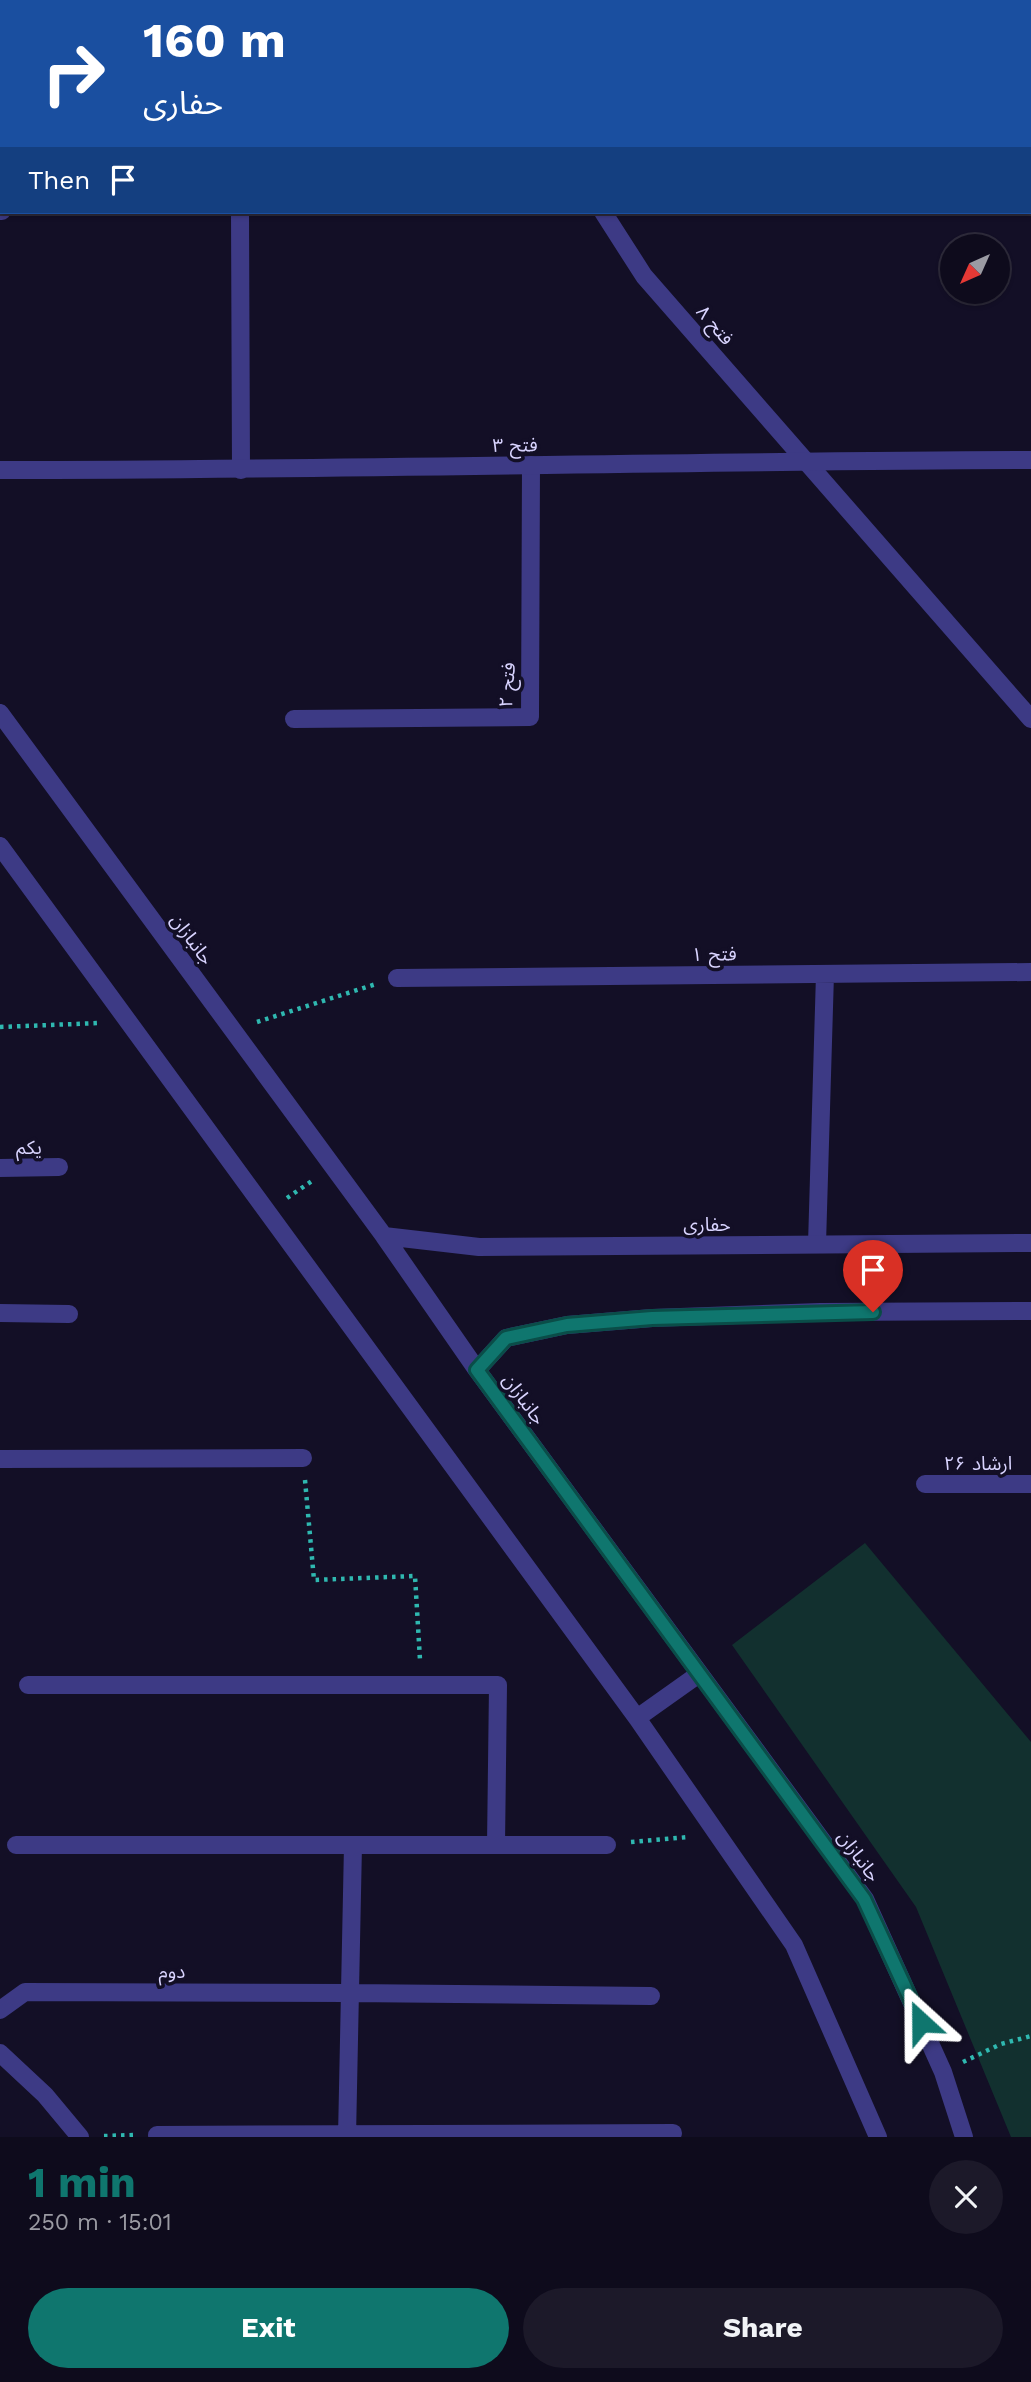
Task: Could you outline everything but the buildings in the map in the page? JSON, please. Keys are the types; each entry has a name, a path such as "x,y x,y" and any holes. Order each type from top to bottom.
{"street":[{"path":"240,214 241,470"},
{"name":"فتح ۸","path":"604,214 644,276 1031,719"},
{"name":"فتح ۳","path":"0,470 241,470 1031,460"},
{"name":"فتح ۲","path":"294,719 530,717 531,465"},
{"name":"جانبازان","path":"0,713 384,1236 477,1370 864,1899 943,2072 964,2137"},
{"path":"0,846 637,1718 794,1945 878,2137"},
{"name":"فتح ۱","path":"397,978 1031,972"},
{"path":"817,1244 825,974"},
{"name":"یکم","path":"0,1168 58,1167"},
{"name":"حفاری","path":"384,1236 479,1247 1031,1242"},
{"path":"477,1370 506,1338 567,1325 652,1318 807,1312 1031,1311"},
{"path":"0,1313 69,1314"},
{"path":"0,1459 303,1458"},
{"name":"ارشاد ۲۶","path":"925,1484 1031,1485"},
{"path":"637,1718 699,1674"},
{"path":"28,1685 498,1685 496,1845"},
{"path":"16,1845 607,1845"},
{"path":"347,2136 353,1845"},
{"name":"دوم","path":"0,2010 26,1992 650,1996"},
{"path":"0,2053 45,2095 79,2136"},
{"path":"157,2135 673,2133"}],"path":[{"path":"232,1030 397,978"},
{"path":"0,1027 129,1022"},
{"path":"268,1212 332,1167"},
{"path":"303,1458 314,1580 415,1576 422,1685"},
{"path":"607,1845 717,1834"},
{"path":"943,2072 1001,2044 1031,2035"},
{"path":"79,2136 157,2135"}],"green space":[{"path":"865,1543 1031,1742 1031,2137 1011,2137 916,1907 732,1645"}],"route":[{"path":"873,1312 652,1318 567,1325 506,1338 477,1370 864,1899 921,2022"}]}
